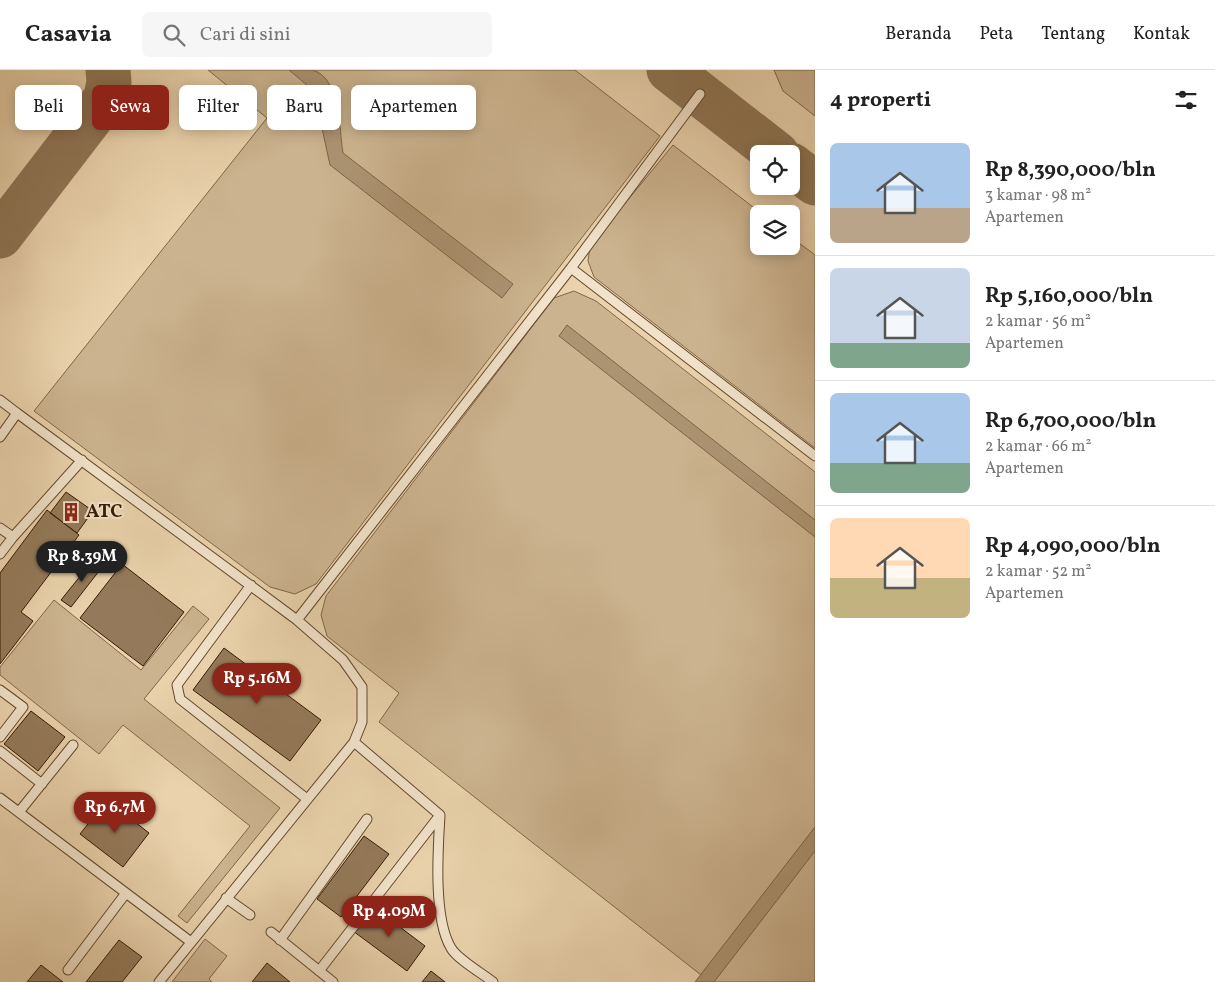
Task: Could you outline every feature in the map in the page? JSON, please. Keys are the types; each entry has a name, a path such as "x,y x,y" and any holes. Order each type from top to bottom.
{"lane":[{"path":"297,620 570,268 700,94"},
{"path":"570,268 815,456"},
{"path":"0,400 297,620 343,660 362,687 362,722 354,742 159,982"},
{"path":"0,438 17,413"},
{"path":"0,554 82,460"},
{"path":"0,528 13,537"},
{"path":"251,585 177,685 180,699 306,799"},
{"path":"0,690 23,707 0,737"},
{"path":"354,742 440,815"},
{"path":"19,812 72,744"},
{"path":"0,751 42,784"},
{"path":"1,801 19,812 191,942"},
{"path":"319,970 440,815"},
{"path":"440,815 438,888 444,928 451,949 493,982"},
{"path":"280,940 367,819"},
{"path":"68,970 126,893"},
{"path":"226,898 250,916"},
{"path":"271,932 334,982"}],"shaded area":[{"path":"208,70 575,70 660,136 316,584 295,594 270,587 34,411 267,118 257,110 257,85 226,85"},
{"path":"289,70 312,70 321,75 330,85 307,85"},
{"path":"774,70 815,70 815,116 783,91"},
{"path":"322,130 340,130 343,153 513,284 502,298 330,165"},
{"path":"673,145 750,205 750,255 800,255 800,244 815,255 815,448 594,277 588,261 590,246"},
{"path":"574,291 596,301 815,472 815,982 710,982 379,722 399,693 327,636 321,615 326,596 554,298"},
{"path":"567,325 815,520 815,537 559,336"},
{"path":"54,600 141,670 193,606 209,619 144,699 280,808 187,923 178,916 250,826 123,725 99,754 0,675 0,667"},
{"path":"815,827 815,851 714,982 695,982"},
{"path":"205,939 227,956 209,979 212,982 172,982"}],"building":[{"name":"ATC","path":"66,492 93,511 77,533 50,513"},
{"path":"47,510 79,535 21,612 33,621 0,664 0,573"},
{"path":"94,559 103,566 71,607 61,600"},
{"path":"122,564 184,612 143,666 80,618"},
{"path":"224,648 321,720 290,761 193,690"},
{"path":"31,711 65,737 38,771 4,744"},
{"path":"107,800 149,833 123,867 80,834"},
{"path":"364,836 389,854 341,917 317,899"},
{"path":"372,906 425,946 407,971 353,931"},
{"path":"119,940 142,957 122,982 86,982"},
{"path":"267,963 290,982 252,982"},
{"path":"41,965 63,982 27,982"},
{"path":"431,971 445,982 422,982"}],"taxiway":[{"path":"0,236 106,98 109,82 108,70"},
{"path":"669,70 765,145"},
{"path":"800,172 815,183"}],"place":[{"name":"ATC","path":"71,512"}]}
